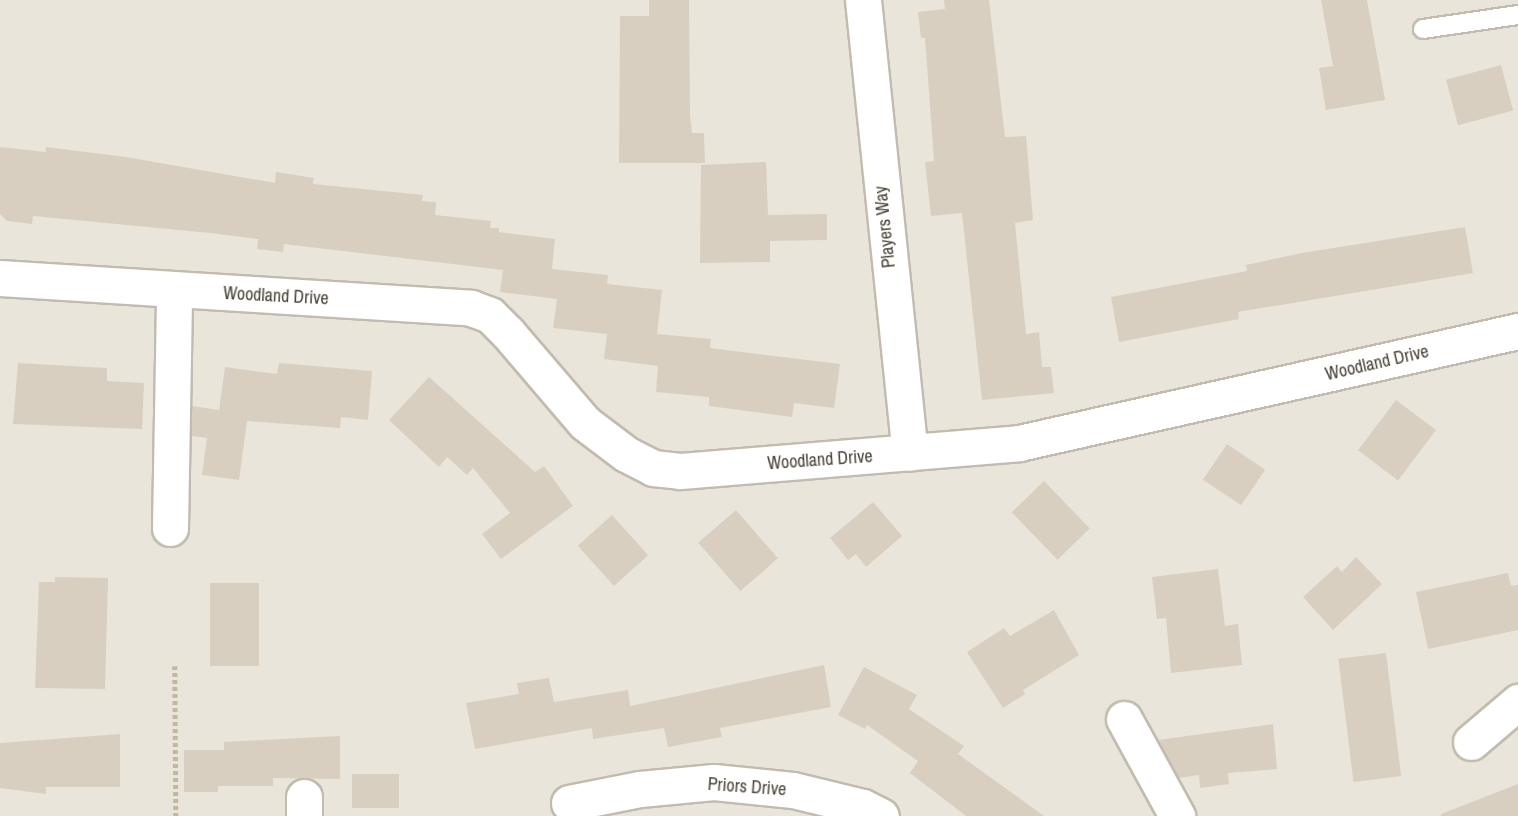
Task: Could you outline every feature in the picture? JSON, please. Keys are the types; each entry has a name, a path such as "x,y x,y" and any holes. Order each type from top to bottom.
{"street":[{"name":"Players Way","path":"863,0 910,453"},
{"name":"Woodland Drive","path":"0,278 471,308 499,324 585,423 626,454 653,468 680,471 1019,443 1518,331"},
{"path":"170,528 174,290"},
{"path":"1471,742 1518,702"},
{"path":"1124,719 1177,816"},
{"name":"Priors Drive","path":"569,803 640,789 714,782 793,790 863,807 881,816"}],"lane":[{"path":"1423,29 1518,15"}],"path":[{"path":"174,666 176,816"}],"shaded area":[{"path":"0,0 1518,0 1518,816 0,816"}],"building":[{"path":"649,0 689,0 690,115 692,133 704,133 705,163 619,163 620,16 649,16"},
{"path":"944,0 989,0 1005,137 1026,136 1033,220 1015,223 1026,334 1039,332 1042,367 1051,367 1054,393 982,400 962,213 931,216 925,162 934,161 925,38 921,38 918,12 945,9"},
{"path":"1321,0 1367,0 1385,100 1326,110 1319,68 1333,66"},
{"path":"1501,65 1513,110 1458,125 1446,80"},
{"path":"0,147 46,152 46,147 126,157 275,183 276,172 314,178 313,184 423,195 422,201 436,202 435,215 491,221 490,228 499,228 499,232 555,239 552,269 608,275 607,284 662,290 657,334 711,339 710,348 840,364 834,408 794,403 792,417 709,406 709,397 656,392 658,366 604,359 607,334 553,328 557,299 500,292 503,270 284,244 283,252 257,249 258,239 210,233 33,216 32,224 7,221 0,214"},
{"path":"766,162 768,215 827,214 827,240 770,241 770,262 700,263 701,165"},
{"path":"1465,227 1473,273 1238,312 1239,319 1119,342 1111,297 1247,271 1246,265 1302,253"},
{"path":"18,363 107,368 107,381 144,383 142,429 13,424"},
{"path":"279,363 372,371 368,420 341,417 340,428 247,421 239,480 202,475 207,438 192,436 192,406 219,410 225,367 277,374"},
{"path":"429,377 535,472 544,466 573,506 501,559 482,534 510,513 473,468 467,475 447,457 439,467 389,420"},
{"path":"1396,400 1436,430 1398,480 1358,450"},
{"path":"1227,444 1265,470 1241,505 1203,480"},
{"path":"1044,481 1090,528 1057,560 1012,512"},
{"path":"873,502 902,536 866,567 856,554 848,560 830,538"},
{"path":"736,510 778,558 740,591 698,543"},
{"path":"612,515 648,555 614,586 578,546"},
{"path":"1356,557 1382,584 1333,630 1303,597 1337,566 1342,572"},
{"path":"1218,569 1225,626 1238,624 1242,665 1171,673 1166,618 1157,619 1152,577"},
{"path":"1508,573 1511,586 1518,585 1518,630 1428,649 1416,592"},
{"path":"55,577 108,578 105,689 35,688 39,582 55,582"},
{"path":"210,583 259,583 259,666 210,666"},
{"path":"1054,610 1079,655 1023,690 1025,694 1003,708 967,652 1004,628 1010,636"},
{"path":"1386,653 1401,776 1353,782 1338,659"},
{"path":"824,665 831,707 720,728 722,737 668,747 664,728 593,739 592,728 475,749 466,703 519,694 517,683 549,678 554,702 628,690 630,706"},
{"path":"864,667 917,695 909,709 964,746 958,754 1044,816 966,816 910,773 918,761 867,725 865,729 838,715"},
{"path":"1273,724 1277,769 1228,773 1229,784 1200,788 1199,775 1179,778 1158,740"},
{"path":"120,734 120,787 46,787 46,794 0,788 0,743"},
{"path":"340,736 340,779 273,778 273,786 218,786 218,792 184,792 184,750 224,750 224,742"},
{"path":"352,774 399,774 399,808 352,808"},
{"path":"1518,784 1518,816 1441,816 1441,814"}]}
